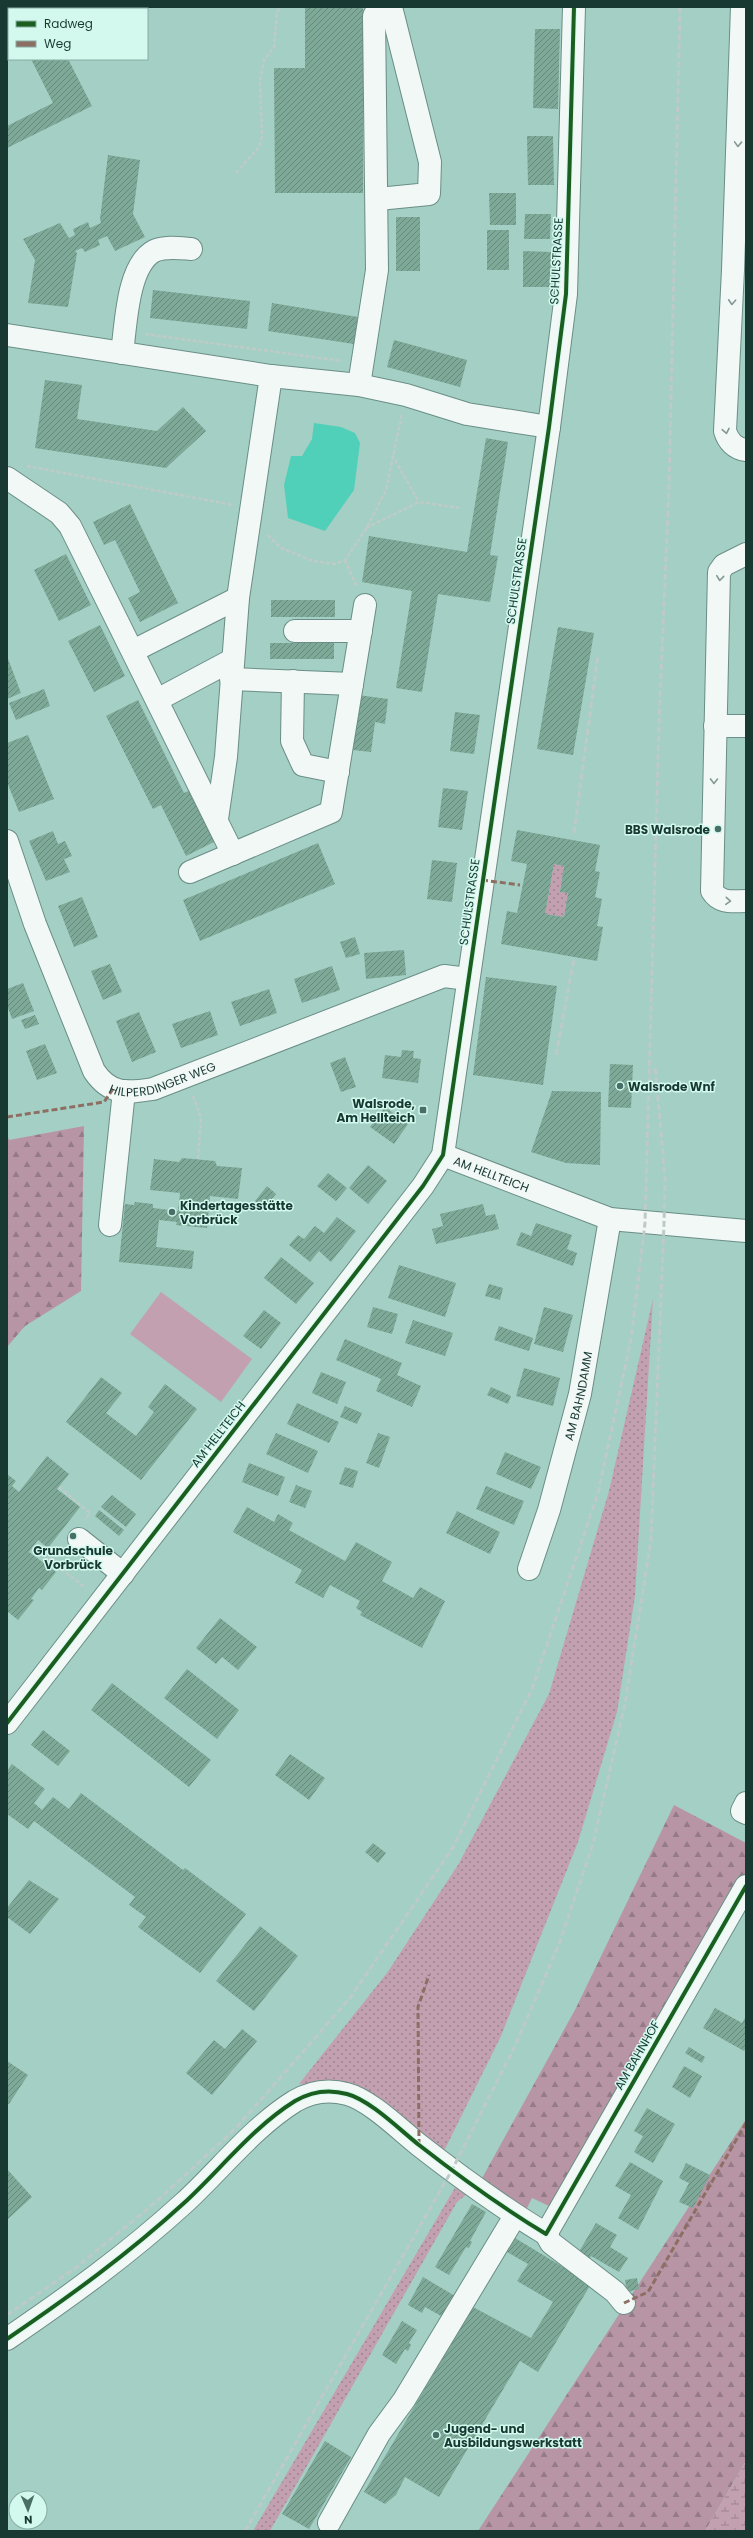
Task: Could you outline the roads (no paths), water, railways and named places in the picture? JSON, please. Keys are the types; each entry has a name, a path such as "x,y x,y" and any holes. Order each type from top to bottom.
{"street":[{"path":"359,385 377,270 378,199 374,16 379,7"},
{"path":"378,199 429,194 430,162 391,7"},
{"name":"SCHULSTRASSE","path":"443,1156 549,427 566,294 574,7"},
{"path":"742,7 743,103 740,271 724,431 729,441 741,449 746,450"},
{"path":"122,353 134,275 142,261 160,250 171,247 191,249"},
{"path":"7,335 271,376 359,385 406,395 467,414 549,427"},
{"path":"217,819 226,757 231,669 238,598 271,376"},
{"path":"7,478 59,513 70,526 217,819 233,854"},
{"path":"746,554 724,564 719,572 712,891 716,897 722,900 746,901"},
{"path":"133,650 238,598"},
{"path":"190,872 331,812 366,605"},
{"path":"295,631 361,631"},
{"path":"157,700 231,669 293,681 352,684"},
{"path":"293,681 292,741 303,765 338,772"},
{"path":"715,726 746,726"},
{"name":"HILPERDINGER WEG","path":"7,841 35,924 94,1071 101,1081 113,1089 124,1091 153,1089 444,976 468,978"},
{"path":"110,1225 124,1091"},
{"name":"AM HELLTEICH","path":"7,1723 423,1186 443,1156 610,1219 746,1230"},
{"name":"AM BAHNDAMM","path":"529,1569 549,1510 580,1394 610,1219"},
{"path":"79,1538 123,1574"},
{"path":"746,1803 742,1811 746,1813"},
{"name":"AM BAHNHOF","path":"546,2234 746,1886"},
{"path":"7,2339 74,2294 136,2246 211,2178 261,2127 297,2100 316,2092 349,2095 367,2105 515,2216 546,2234 551,2243 615,2292 624,2303"},
{"path":"329,2523 379,2434 404,2400 515,2216"}],"railway":[{"path":"7,2315 78,2266 157,2201 236,2128 350,1998 452,1849 532,1689 598,1493 631,1339 645,1223 659,724 669,484 680,7"},
{"path":"574,833 598,655"},
{"path":"556,1055 574,959"},
{"path":"245,2531 452,2170 515,2046 559,1944 593,1844 625,1704 651,1540 665,1178 655,1066"}],"place":[{"name":"BBS Walsrode","path":"718,829"},
{"name":"Walsrode Wnf","path":"620,1086"},
{"name":"Walsrode, Am Hellteich","path":"423,1110"},
{"name":"Kindertagesstätte Vorbrück","path":"172,1212"},
{"name":"Grundschule Vorbrück","path":"73,1536"},
{"name":"Jugend- und Ausbildungswerkstatt","path":"436,2435"}]}
